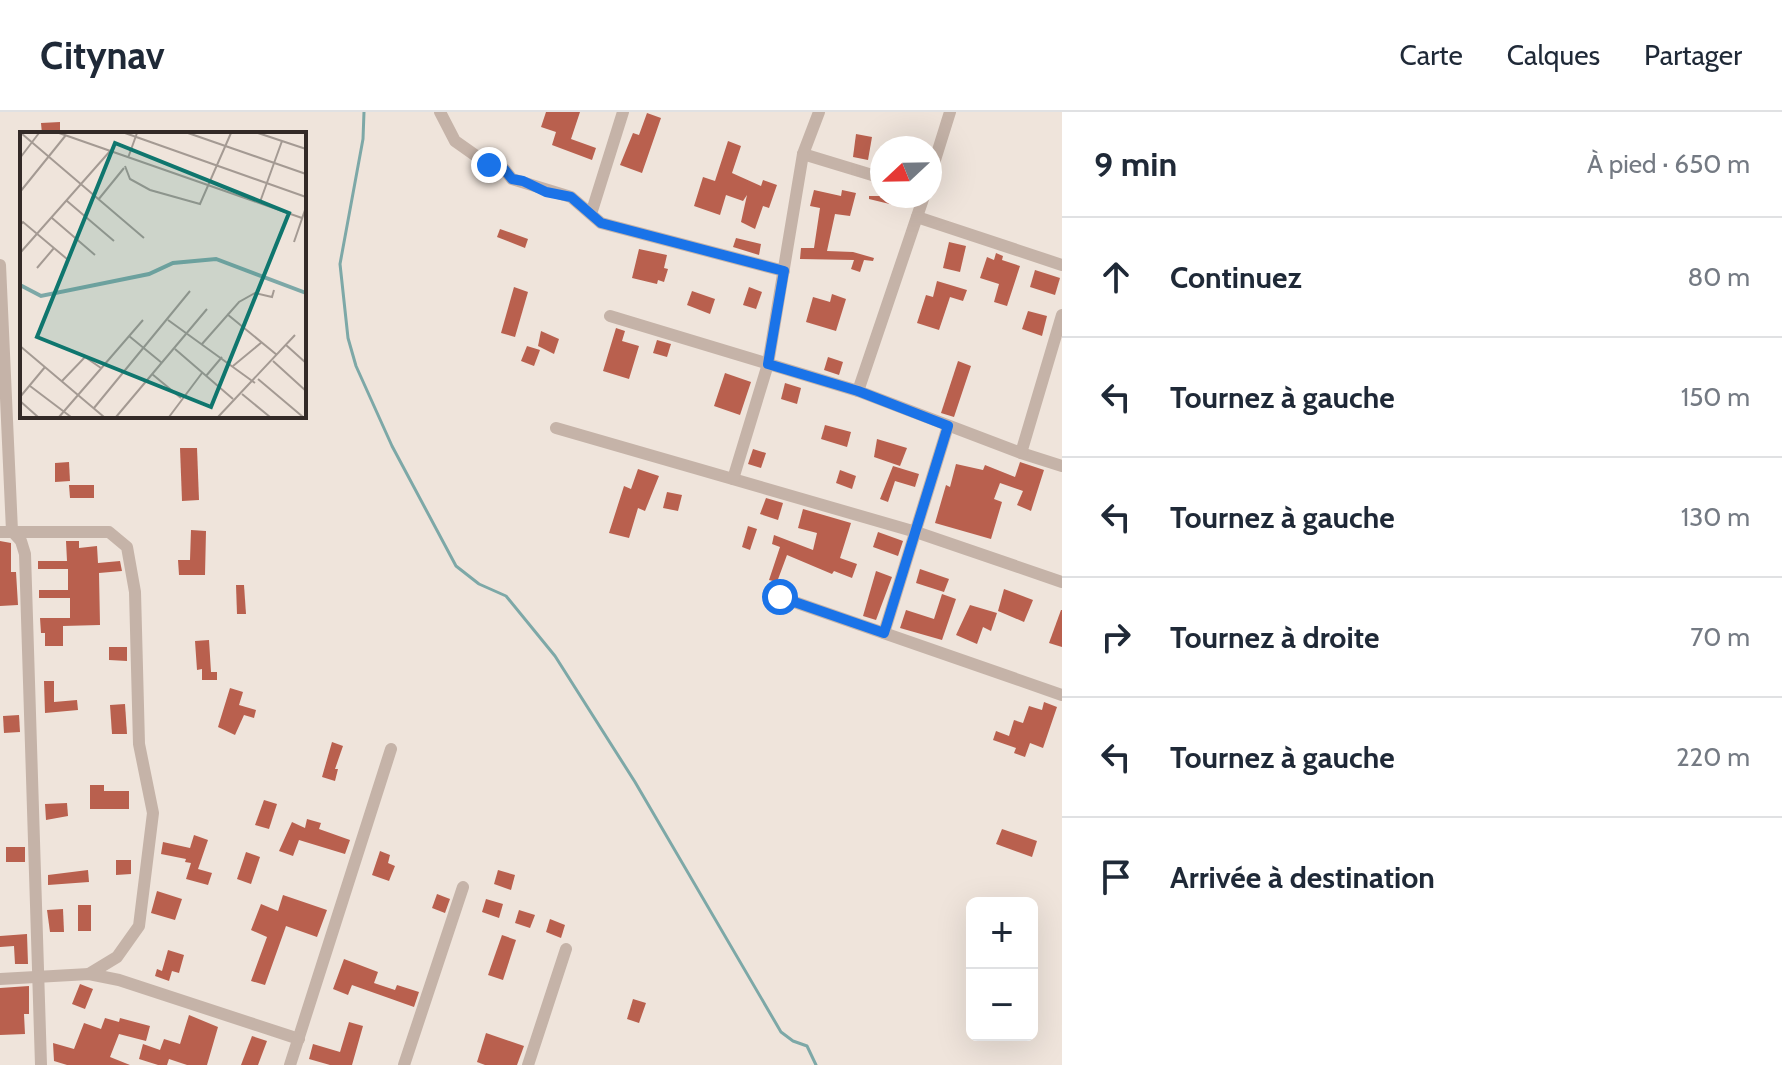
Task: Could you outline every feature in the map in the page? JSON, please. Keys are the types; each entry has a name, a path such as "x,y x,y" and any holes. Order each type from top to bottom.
{"street":[{"path":"440,112 455,141 489,165 504,169 512,179 546,192 571,197 601,223 784,271"},
{"path":"591,214 623,112"},
{"path":"733,479 768,364 803,154 819,112"},
{"path":"942,138 950,112"},
{"path":"803,154 870,174"},
{"path":"858,391 920,208"},
{"path":"917,217 1062,265"},
{"path":"0,269 6,532"},
{"path":"1021,453 1062,315"},
{"path":"610,316 858,391 1062,466"},
{"path":"884,633 948,426"},
{"path":"556,428 916,532 1062,582"},
{"path":"6,532 109,532 127,547 135,592 139,744 153,813 152,828 139,926 117,957 89,974"},
{"path":"6,532 21,541 25,554 41,1065"},
{"path":"780,597 1062,695"},
{"path":"290,1065 391,749"},
{"path":"404,1065 463,887"},
{"path":"528,1065 566,949"},
{"path":"0,979 89,974 119,980 299,1039"}],"building":[{"path":"546,112 580,112 571,139 596,148 592,160 552,145 556,132 541,127"},
{"path":"647,113 661,118 642,173 620,165 633,133 639,135"},
{"path":"60,122 60,132 42,132 41,123"},
{"path":"856,134 870,137 868,160 853,157"},
{"path":"728,141 741,146 732,173 761,186 763,180 777,185 769,208 763,206 755,229 741,222 747,195 743,201 726,195 720,215 694,206 703,177 715,181"},
{"path":"814,190 841,196 842,190 856,193 850,216 835,214 827,251 853,252 874,258 873,261 864,260 860,272 851,269 854,260 800,259 801,248 814,248 820,208 810,206"},
{"path":"500,229 528,239 525,248 497,237"},
{"path":"736,238 761,244 759,255 733,247"},
{"path":"949,242 966,246 960,272 943,268"},
{"path":"639,249 667,255 664,268 668,269 664,282 658,280 657,284 632,278"},
{"path":"996,253 1003,256 1002,260 1020,266 1007,306 994,302 999,284 980,278 987,257 994,260"},
{"path":"1035,270 1060,278 1055,295 1030,287"},
{"path":"937,281 967,290 963,301 950,297 939,330 917,323 926,295 933,297"},
{"path":"514,287 528,292 515,337 501,333"},
{"path":"749,287 762,292 756,309 743,305"},
{"path":"692,291 715,299 710,314 687,305"},
{"path":"832,294 846,299 836,331 806,322 813,297 830,302"},
{"path":"1028,311 1047,316 1042,336 1022,329"},
{"path":"616,328 625,331 622,341 639,346 629,379 603,371"},
{"path":"541,331 559,339 554,354 538,346"},
{"path":"657,340 671,344 667,357 653,353"},
{"path":"527,346 540,350 534,366 521,361"},
{"path":"828,357 843,362 839,375 824,370"},
{"path":"958,361 971,366 954,417 941,413"},
{"path":"725,373 751,382 740,415 714,406"},
{"path":"785,383 801,388 797,404 781,399"},
{"path":"825,425 851,432 847,447 821,439"},
{"path":"877,439 907,448 900,466 874,457"},
{"path":"180,448 197,448 199,500 182,501"},
{"path":"753,449 766,453 761,468 748,464"},
{"path":"69,462 70,481 55,482 55,463"},
{"path":"1020,462 1044,470 1031,511 1017,505 1023,491 1000,483 994,499 1002,502 991,539 935,523 956,464 983,470 985,465 1015,477"},
{"path":"893,466 919,474 915,487 895,481 888,502 880,499"},
{"path":"638,469 659,476 645,511 638,508 629,538 609,533 624,486 631,489"},
{"path":"840,470 856,476 852,489 836,483"},
{"path":"69,485 94,485 94,498 70,498"},
{"path":"667,492 682,495 678,511 663,508"},
{"path":"766,498 783,503 778,520 760,514"},
{"path":"803,509 851,523 840,558 857,564 852,578 834,571 832,574 787,555 777,582 769,580 780,547 772,544 774,535 813,550 817,533 798,528"},
{"path":"748,526 757,529 750,550 742,547"},
{"path":"191,530 206,531 205,575 179,575 178,560 190,560"},
{"path":"878,532 903,541 898,556 873,547"},
{"path":"0,541 11,543 11,572 16,572 18,605 0,606"},
{"path":"66,541 79,541 79,548 97,546 98,563 120,561 122,571 99,573 100,625 63,626 63,646 45,646 40,618 70,618 70,598 39,598 39,590 68,590 68,569 38,569 38,561 67,561"},
{"path":"920,569 949,579 944,592 916,583"},
{"path":"876,571 892,577 876,620 863,616"},
{"path":"236,585 244,585 246,614 237,614"},
{"path":"1004,589 1033,600 1024,622 998,611"},
{"path":"942,594 956,599 942,640 900,628 906,610 934,619"},
{"path":"970,605 997,613 991,631 983,627 977,644 956,635"},
{"path":"1062,610 1062,647 1049,643"},
{"path":"209,640 211,672 217,672 217,680 202,680 202,669 197,670 195,641"},
{"path":"109,647 127,647 127,661 109,660"},
{"path":"44,681 54,681 54,702 77,700 78,710 45,713"},
{"path":"230,688 243,692 239,705 256,710 254,718 244,715 235,735 218,727"},
{"path":"1044,702 1057,707 1043,748 1030,743 1025,757 1014,753 1016,748 993,740 996,731 1009,736 1014,720 1023,723 1029,706 1042,710"},
{"path":"125,704 127,734 112,734 110,705"},
{"path":"19,715 20,732 4,733 3,716"},
{"path":"332,742 343,746 335,769 338,769 335,781 322,777"},
{"path":"90,785 104,785 104,791 129,791 129,809 90,809"},
{"path":"264,800 277,804 269,829 255,825"},
{"path":"67,803 68,816 46,820 45,804"},
{"path":"307,819 321,823 319,829 350,840 345,854 299,840 293,856 279,851 292,822 305,828"},
{"path":"1002,829 1037,841 1032,857 996,844"},
{"path":"194,835 208,840 198,869 212,873 208,885 186,879 191,863 185,862 186,859 161,854 163,842 190,848"},
{"path":"6,847 25,847 25,862 6,862"},
{"path":"380,851 390,855 388,863 395,866 389,881 372,875"},
{"path":"246,852 260,857 251,884 237,879"},
{"path":"116,860 131,860 131,874 116,875"},
{"path":"88,870 89,882 48,885 48,875"},
{"path":"498,870 515,875 511,890 494,884"},
{"path":"157,891 182,899 175,920 151,913"},
{"path":"437,894 450,899 445,913 432,908"},
{"path":"283,895 327,910 317,937 286,926 265,985 251,981 267,937 251,930 261,904 278,911"},
{"path":"486,899 503,904 499,918 482,912"},
{"path":"78,905 91,905 91,931 78,931"},
{"path":"63,909 64,932 50,932 47,910"},
{"path":"519,910 535,915 530,928 515,923"},
{"path":"550,919 565,925 561,938 546,932"},
{"path":"27,934 28,964 15,964 14,946 0,947 0,936"},
{"path":"502,935 516,940 503,980 488,975"},
{"path":"168,950 184,955 179,973 172,971 169,981 155,976 157,969 162,971"},
{"path":"344,959 378,972 374,983 395,990 397,985 419,992 414,1007 352,985 348,995 333,989"},
{"path":"80,984 93,989 85,1009 72,1004"},
{"path":"29,986 29,1014 24,1014 25,1034 0,1035 0,988"},
{"path":"633,999 646,1003 639,1023 627,1019"},
{"path":"189,1015 218,1027 207,1065 187,1065 169,1059 167,1065 158,1065 139,1059 143,1044 160,1050 164,1039 180,1044"},
{"path":"105,1018 119,1022 120,1018 150,1026 146,1041 119,1034 110,1057 130,1065 67,1065 54,1061 53,1043 74,1049 84,1023 101,1029"},
{"path":"349,1022 363,1026 352,1065 330,1065 309,1059 313,1044 340,1052"},
{"path":"486,1033 524,1046 517,1065 477,1062"},
{"path":"252,1036 267,1041 258,1065 241,1065"}],"waterway":[{"path":"364,112 363,139 340,264 348,338 356,366 392,446 456,566 479,584 506,596 555,656 635,782 781,1032 807,1046 816,1065"}],"route":[{"path":"489,165 504,169 512,179 546,192 571,197 601,223 784,271 768,364 858,391 948,426 884,633 780,597"}]}
